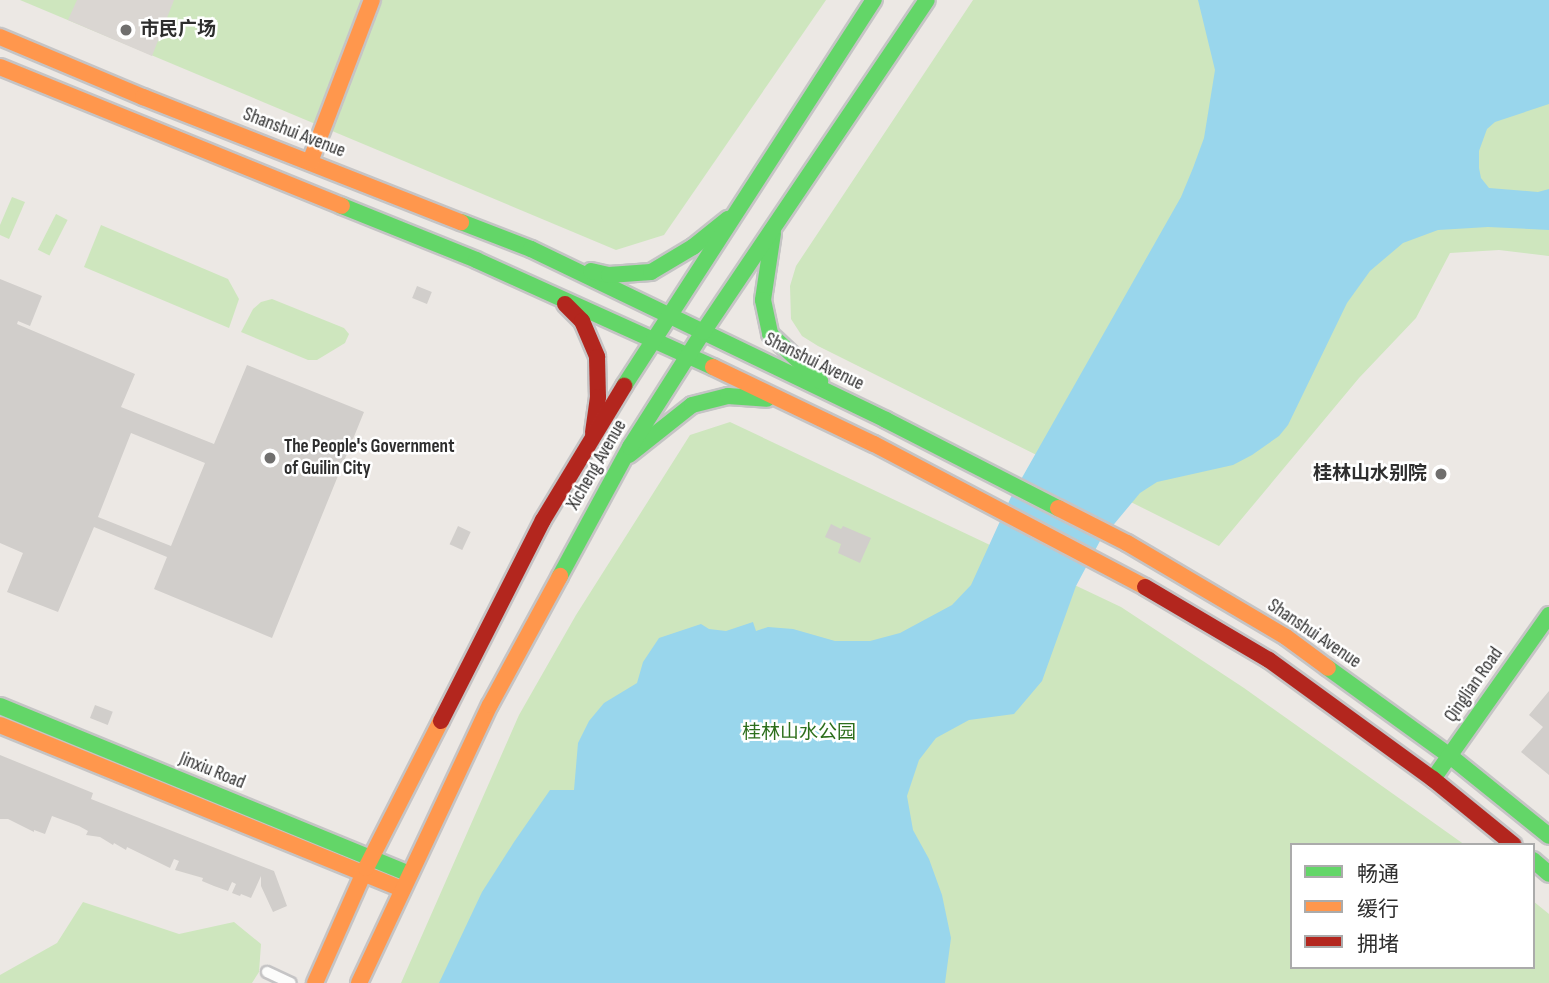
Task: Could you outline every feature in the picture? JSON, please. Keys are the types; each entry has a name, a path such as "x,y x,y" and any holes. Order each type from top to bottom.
{"main road":[{"path":"310,162 372,0"},
{"name":"Xicheng Avenue","path":"315,983 367,866 460,677 543,520 593,434 874,0"},
{"name":"Xicheng Avenue","path":"359,983 408,873 490,705 623,459 703,332 927,0"},
{"name":"Shanshui Avenue","path":"0,37 531,249 839,397 1150,556 1286,637 1450,756 1549,836"},
{"path":"0,67 476,260 557,296 800,408 1113,568 1269,660 1433,779 1512,843"},
{"path":"569,267 609,275 652,272 693,247 739,210"},
{"path":"776,225 766,257 762,300 770,334 839,397"},
{"path":"557,296 582,321 597,357 598,397 593,434"},
{"path":"623,459 692,405 716,397 758,397 800,408"},
{"name":"Qinglian Road","path":"1433,779 1549,615"},
{"name":"Jinxiu Road","path":"0,706 367,866 401,889"},
{"name":"Jinxiu Road","path":"0,725 367,866 408,873"},
{"path":"1535,862 1549,874"}],"street":[{"path":"267,972 291,983"}],"green space":[{"path":"20,0 826,0 664,235 616,250"},
{"path":"973,0 1549,0 1549,256 1499,250 1450,253 1416,318 1359,378 1219,546 818,346 802,336 791,319 790,286 796,266"},
{"path":"12,197 25,202 9,239 0,235 0,225"},
{"path":"56,214 68,220 49,256 38,250"},
{"path":"101,225 228,279 239,299 229,328 84,267"},
{"path":"272,299 344,328 349,334 345,343 317,360 308,360 241,332 253,309 261,302"},
{"name":"桂林山水公园","path":"730,422 1121,607 1244,688 1462,843 1290,843 1290,969 1535,969 1535,903 1549,914 1549,983 401,983 519,715 576,615 690,435"},
{"path":"83,902 179,934 234,922 261,944 259,972 252,983 0,983 0,975 57,943"}],"shaded area":[{"name":"市民广场","path":"77,0 174,0 152,56 68,20"}],"water":[{"path":"1198,0 1549,0 1549,104 1495,122 1487,129 1479,151 1479,168 1481,178 1489,188 1538,192 1549,189 1549,230 1488,227 1438,230 1403,243 1370,271 1347,303 1288,425 1279,436 1233,465 1157,482 1140,493 1100,541 1076,586 1042,681 1014,714 969,720 936,738 919,760 907,796 913,830 929,859 942,895 951,938 945,983 439,983 482,892 550,790 574,790 578,743 589,721 604,703 637,683 643,662 659,638 701,624 709,629 726,631 753,622 756,631 768,627 793,629 835,641 870,641 900,633 952,605 971,585 1011,497 1181,197 1193,168 1204,138 1215,70"}],"building":[{"name":"The People's Government of Guilin City","path":"0,279 42,296 30,326 18,321 17,324 135,374 121,407 214,444 247,365 364,412 272,638 154,589 167,557 94,527 58,612 7,592 23,553 0,543","holes":["131,433 205,463 171,546 98,517"]},
{"path":"417,286 432,292 427,304 412,298"},
{"path":"831,524 871,538 860,563 838,553 841,544 825,537"},
{"path":"458,526 471,532 462,550 450,544"},
{"path":"1549,691 1549,775 1521,752 1543,727 1529,715"},
{"path":"95,705 113,712 108,725 90,718"},
{"path":"0,755 93,793 91,799 274,871 287,906 273,912 261,886 261,876 251,898 241,894 240,896 232,893 236,884 232,882 228,891 214,886 202,881 203,878 175,870 179,861 174,859 170,868 127,847 126,850 100,837 86,835 88,831 52,816 45,834 34,832 8,819 0,819"}],"traffic: fast":[{"path":"624,386 874,0"},
{"path":"560,576 630,447 703,332 927,0"},
{"path":"342,206 476,260 713,367"},
{"path":"591,271 609,275 651,272 693,247 728,219"},
{"path":"461,222 531,249 886,420 1058,508"},
{"path":"773,233 763,300 770,334 820,381"},
{"path":"629,455 692,405 728,396 767,399"},
{"path":"1433,779 1549,615"},
{"path":"1328,668 1450,756 1549,836"},
{"path":"0,706 408,873"},
{"path":"1535,862 1549,874"}],"traffic: slow":[{"path":"310,162 372,0"},
{"path":"0,37 143,97 461,222"},
{"path":"0,67 342,206"},
{"path":"713,367 874,444 1145,587"},
{"path":"1058,508 1127,543 1286,637 1328,668"},
{"path":"359,983 490,705 560,576"},
{"path":"315,983 366,868 441,721"},
{"path":"0,725 401,889"}],"traffic: jam":[{"path":"565,304 582,321 597,357 598,397 593,433"},
{"path":"441,721 543,520 624,386"},
{"path":"1145,587 1269,660 1433,779 1512,843"}],"place":[{"name":"市民广场","path":"126,30"},
{"name":"The People's Government of Guilin City","path":"270,458"},
{"name":"桂林山水别院","path":"1441,474"}]}
